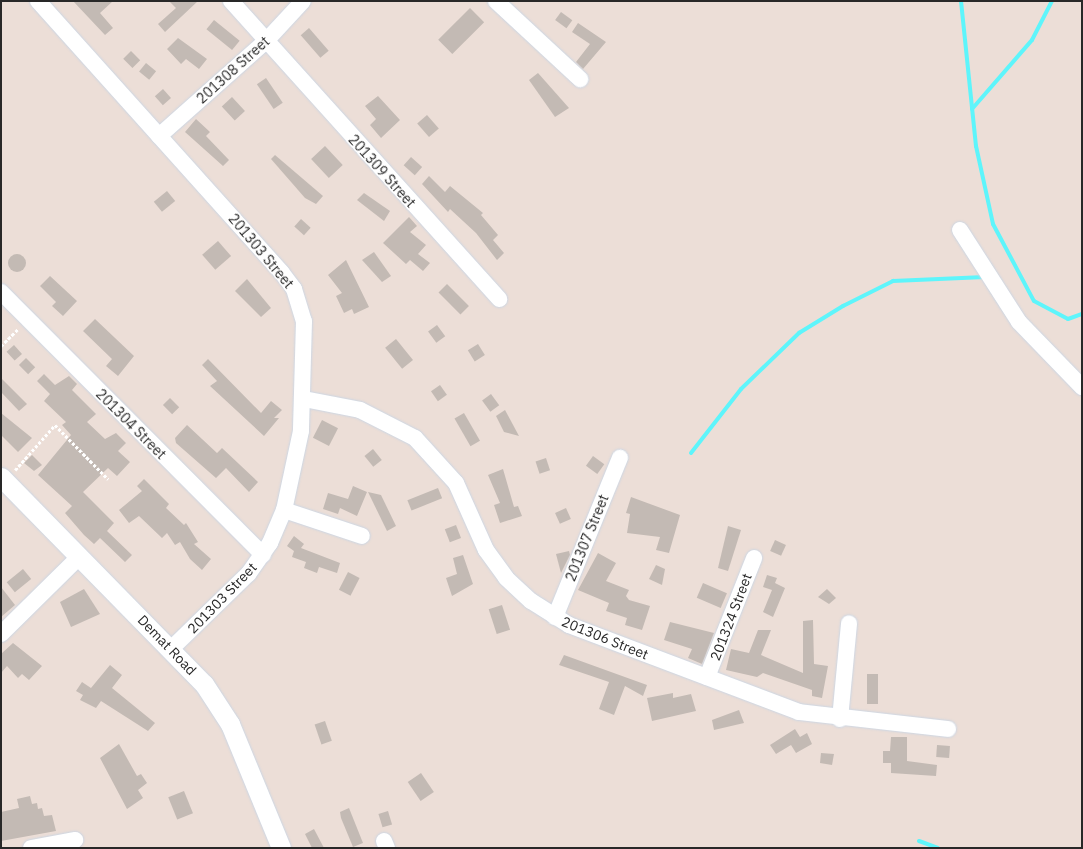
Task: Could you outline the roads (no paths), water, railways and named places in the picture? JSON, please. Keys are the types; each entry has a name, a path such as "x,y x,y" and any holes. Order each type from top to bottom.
{"street":[{"name":"201303 Street","path":"38,1 294,289 306,342 301,431 284,510 263,555 172,648"},
{"name":"201309 Street","path":"231,1 499,299"},
{"name":"201308 Street","path":"159,136 266,41 303,1"},
{"path":"496,1 580,79"},
{"path":"960,230 1019,322 1082,387"},
{"name":"201304 Street","path":"1,292 263,555"},
{"name":"201306 Street","path":"304,398 340,404 377,416 432,453 456,483 486,550 506,578 531,602 555,617 799,712 840,719 948,729"},
{"name":"201307 Street","path":"555,617 620,458"},
{"name":"Demat Road","path":"3,479 172,648 204,684 230,724 281,848"},
{"path":"284,510 362,536"},
{"path":"1,634 80,556"},
{"name":"201324 Street","path":"707,677 754,558"},
{"path":"840,719 850,623"},
{"path":"31,848 75,840"}],"waterway":[{"path":"961,1 976,146 993,224 1034,301 1068,319 1082,314"},
{"path":"972,109 1032,40 1052,1"},
{"path":"691,453 741,389 799,333 843,306 893,281 985,277"},
{"path":"919,841 938,848"}]}
